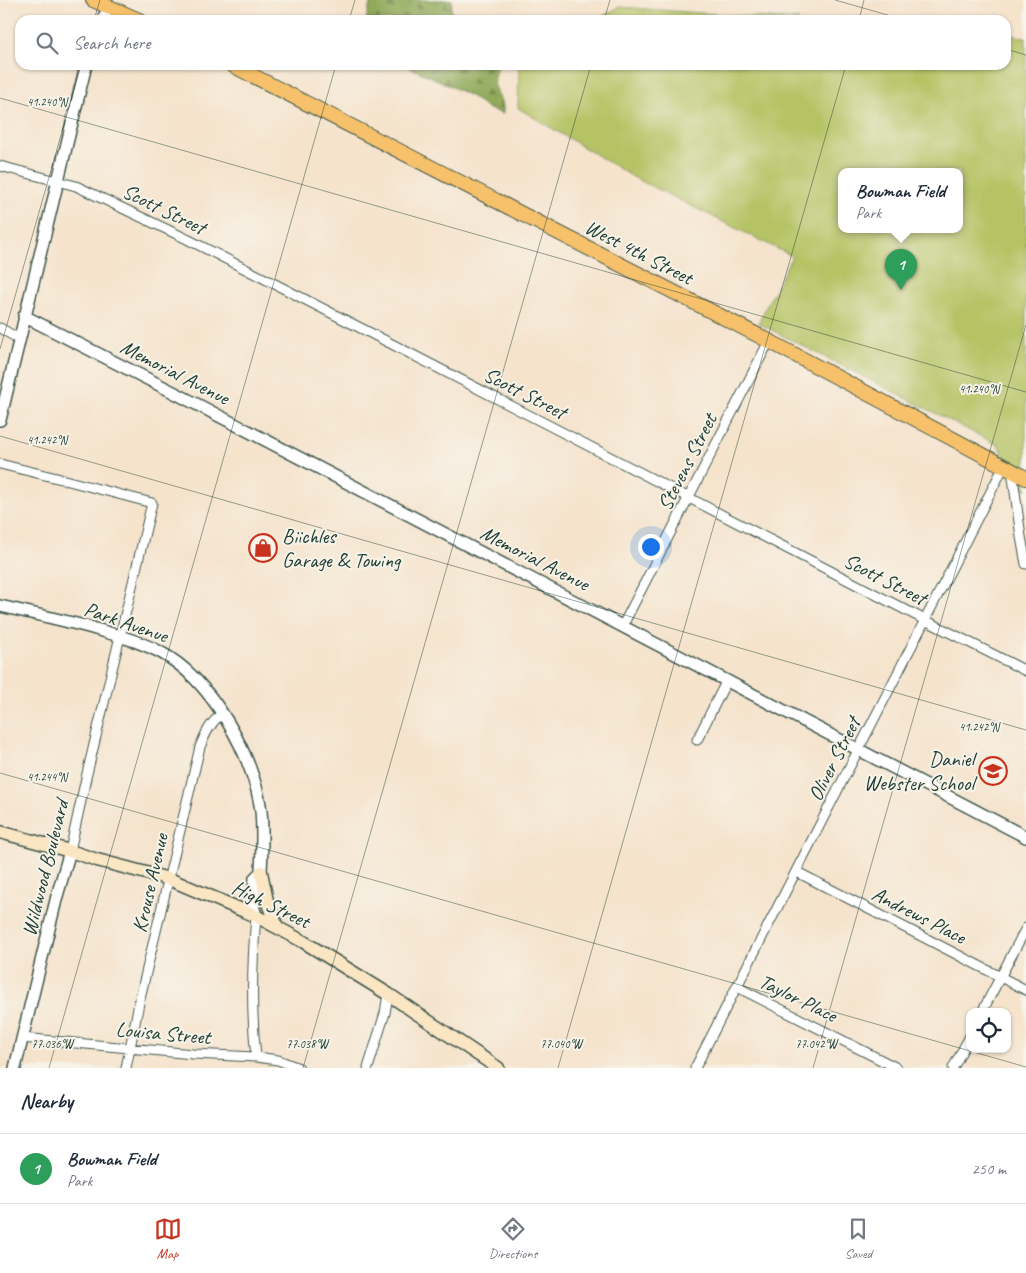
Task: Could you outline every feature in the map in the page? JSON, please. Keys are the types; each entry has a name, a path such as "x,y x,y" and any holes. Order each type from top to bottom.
{"main road":[{"path":"93,0 128,15"},
{"name":"West 4th Street","path":"242,70 769,341 1026,478"},
{"name":"High Street","path":"0,832 169,879 256,916 304,942 388,994 498,1068"},
{"path":"261,872 267,901 277,927"}],"street":[{"path":"105,15 110,7"},
{"path":"0,420 85,70"},
{"name":"Scott Street","path":"0,166 58,180 85,190 187,239 1026,671"},
{"name":"Memorial Avenue","path":"24,316 180,394 858,750 1026,836"},
{"path":"0,328 19,339"},
{"name":"Stevens Street","path":"623,625 769,341"},
{"name":"Wildwood Boulevard","path":"0,464 152,503 70,851 57,896 15,1068"},
{"path":"1008,468 1026,564"},
{"name":"Oliver Street","path":"695,1068 925,620 1008,468"},
{"name":"Park Avenue","path":"0,606 120,636 161,652 178,663 199,682 222,713 239,744 255,786 260,810 262,833 261,872 255,878 253,905 256,916 253,963 254,1042 256,1057"},
{"path":"697,740 727,680"},
{"name":"Krouse Avenue","path":"126,1068 200,747 212,722 222,713"},
{"name":"Andrews Place","path":"796,872 1026,990"},
{"path":"984,1008 1026,928"},
{"name":"Taylor Place","path":"737,987 897,1068"},
{"path":"368,1068 385,1013 388,994"},
{"name":"Louisa Street","path":"22,1038 193,1054 256,1057 278,1060 299,1068"},
{"path":"953,1068 966,1044"}],"green space":[{"path":"371,0 452,0 451,11 453,15 367,15"},
{"path":"619,7 730,15 605,15"},
{"path":"1011,36 1026,37 1026,490 998,445 758,323 792,256 635,178 518,108 519,70 1011,70"},
{"path":"415,70 497,70 494,84 503,106 503,114 487,108 472,97"}],"place":[{"name":"Bowman Field","path":"901,290"},
{"name":"Biichles Garage & Towing","path":"263,548"},
{"name":"Daniel Webster School","path":"993,771"}]}
